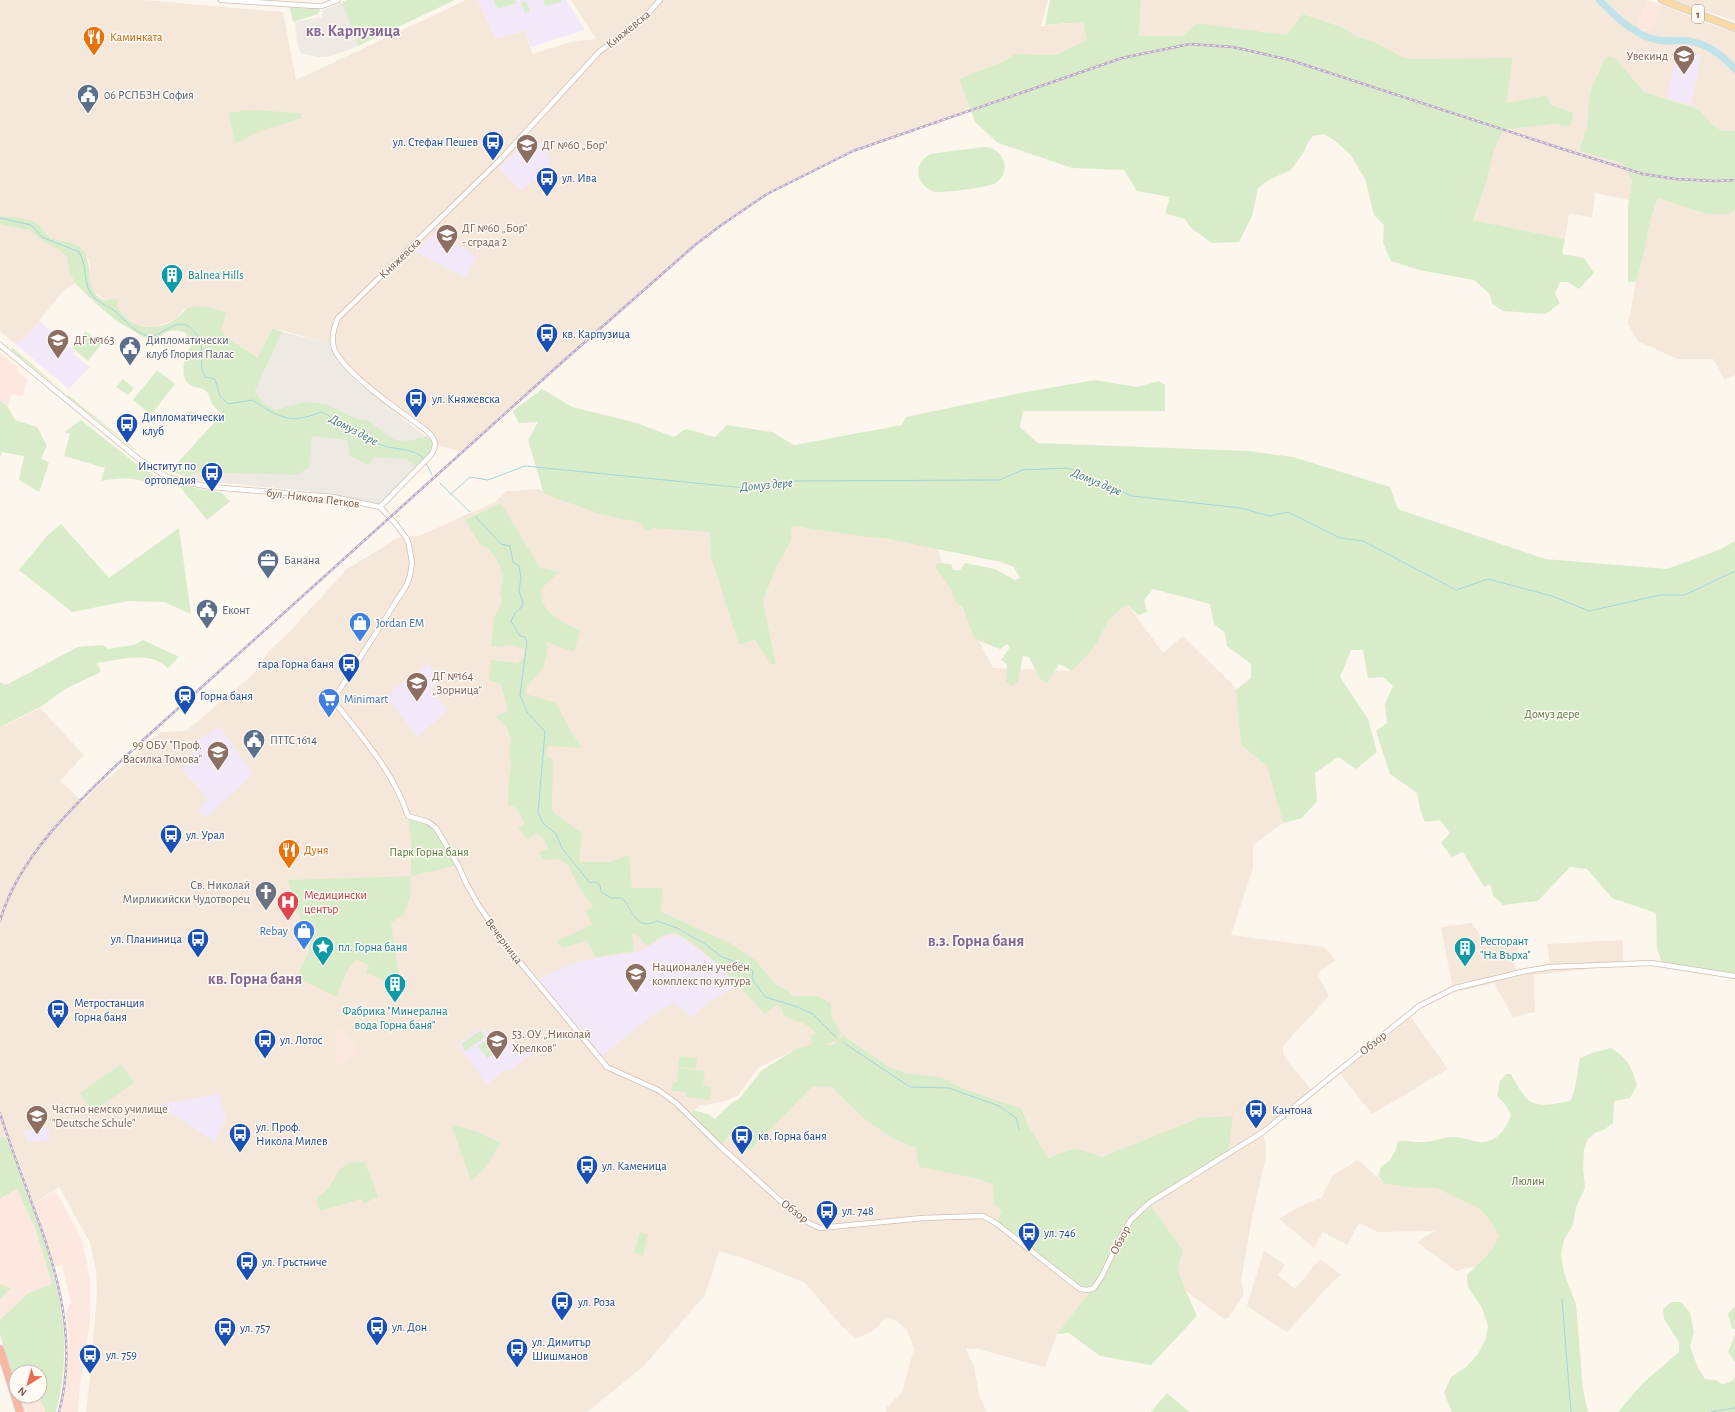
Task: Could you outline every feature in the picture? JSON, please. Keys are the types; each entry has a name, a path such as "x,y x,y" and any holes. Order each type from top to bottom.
{"highway":[{"path":"0,1349 20,1412"}],"main road":[{"name":"1","path":"1662,0 1735,28"}],"street":[{"path":"221,0 322,6 338,0"},
{"name":"Княжевска","path":"380,507 431,455 435,446 434,438 369,389 336,354 333,342 338,318 507,154 599,52 644,18 660,0"},
{"name":"бул. Никола Петков","path":"0,345 140,460 167,477 211,487 333,497 380,507"},
{"name":"Вечерница","path":"380,507 407,539 412,563 410,576 406,586 333,700 387,771 404,801 408,816 428,822 436,828 458,865 479,906 509,949 607,1067"},
{"name":"Обзор","path":"607,1067 658,1090 676,1103 794,1213 809,1223 820,1228 825,1228 923,1218 983,1216 997,1224 1080,1289 1088,1290 1094,1288 1102,1276 1122,1234 1131,1220 1148,1203 1263,1132 1428,1000 1455,988 1526,971 1578,966 1652,963 1735,976"}],"shaded area":[{"path":"0,0 145,0 283,12 296,80 466,0 478,0 496,39 525,30 532,54 571,42 596,39 571,0 1048,0 1041,26 1083,22 1088,40 1056,55 1015,54 1002,62 960,79 970,110 853,151 794,179 742,210 695,245 464,452 437,445 434,436 427,429 364,381 343,359 336,345 273,328 259,357 234,343 221,331 227,313 184,309 177,318 164,324 152,327 136,325 130,321 116,306 95,293 91,285 89,259 73,243 53,239 37,223 20,218 0,216"},
{"path":"478,0 566,0 585,30 531,47 525,30 496,39"},
{"path":"1141,0 1647,0 1638,24 1638,27 1646,31 1652,29 1662,5 1715,26 1735,32 1735,131 1723,131 1714,126 1698,109 1644,92 1616,59 1604,59 1591,90 1588,107 1587,128 1580,151 1622,163 1632,180 1629,200 1595,193 1592,217 1569,214 1565,239 1473,220 1485,187 1494,150 1503,130 1554,124 1570,127 1574,113 1551,105 1547,95 1505,103 1513,59 1411,59 1402,57 1377,43 1356,36 1342,27 1303,14 1286,35 1197,23 1182,36 1139,36"},
{"path":"1647,0 1662,5 1652,29 1648,31 1640,29 1638,24"},
{"path":"1672,0 1735,0 1735,21"},
{"path":"342,2 358,46 328,57 317,57 301,53 297,43 295,22 322,17 323,10"},
{"name":"Увекинд","path":"1678,51 1701,55 1691,105 1666,98"},
{"name":"ДГ №60 „Бор“","path":"532,137 537,139 545,147 550,161 550,176 533,180 521,191 499,168 529,138"},
{"path":"1658,198 1707,214 1730,214 1735,209 1735,375 1725,380 1713,359 1677,359 1638,341 1628,324 1650,221"},
{"path":"0,224 31,231 41,240 59,250 67,257 69,271 75,283 64,290 26,337 14,343 0,331"},
{"name":"ДГ №60 „Бор“ - сграда 2","path":"439,229 450,237 449,240 460,249 462,247 477,257 465,278 416,252"},
{"name":"ДГ №163","path":"39,321 75,351 73,354 90,367 69,389 14,343 26,337"},
{"path":"282,332 329,343 336,360 360,385 430,440 429,454 381,504 307,491 193,480 187,476 169,472 255,391"},
{"path":"0,353 18,367 17,371 28,379 23,396 11,394 8,407 0,400"},
{"path":"538,489 600,510 714,529 739,645 755,640 776,663 763,601 776,568 791,541 792,526 936,546 960,605 993,668 1072,671 1095,647 1109,619 1127,603 1163,653 1183,636 1241,693 1241,745 1267,766 1283,823 1253,845 1253,868 1231,935 1324,947 1336,960 1317,974 1328,994 1328,997 1283,1046 1283,1053 1287,1060 1313,1092 1263,1132 1266,1144 1266,1157 1253,1213 1241,1280 1244,1294 1228,1318 1224,1319 1186,1291 1178,1269 1183,1250 1149,1203 1199,1118 1102,1157 1075,1148 1048,1158 1027,1123 1022,1109 967,1090 941,1077 906,1073 889,1067 843,1035 837,1042 829,1045 810,1045 796,1049 758,1068 737,1096 725,1101 699,1106 688,1119 721,1147 729,1135 749,1151 812,1087 830,1086 864,1119 892,1138 916,1148 975,1178 993,1184 994,1204 1001,1211 999,1220 1094,1288 1057,1334 1045,1367 978,1349 966,1348 974,1367 979,1395 987,1412 886,1412 886,1408 902,1392 914,1349 907,1330 895,1320 886,1317 874,1330 856,1339 839,1323 805,1283 746,1259 719,1251 705,1295 644,1366 587,1412 86,1412 97,1294 96,1270 90,1243 59,1187 34,1203 9,1136 0,1137 0,717 4,726 40,708 84,755 60,781 83,802 98,786 161,732 186,731 257,671 267,653 291,630 347,569 398,538 419,536 495,502 506,491"},
{"name":"ДГ №164 „Зорница“","path":"428,663 441,680 430,689 448,710 417,737 386,696"},
{"name":"99 ОБУ \"Проф. Василка Томова\"","path":"220,727 253,774 207,817 198,812 207,797 182,770 195,750 190,744"},
{"path":"1472,923 1481,936 1490,940 1495,945 1518,945 1519,954 1511,955 1517,970 1550,963 1547,944 1623,940 1623,965 1534,975 1535,1012 1513,1017 1494,983 1460,991 1452,985 1441,927"},
{"name":"Национален учебен комплекс по култура","path":"673,935 684,939 716,963 738,985 707,1003 692,1017 674,1003 659,1011 601,1056 537,980 579,961 641,951 666,936"},
{"path":"1411,1017 1448,1069 1372,1114 1340,1074"},
{"name":"53. ОУ „Николай Хрелков“","path":"479,1029 537,1051 508,1071 503,1070 487,1085 458,1044"},
{"path":"336,1031 344,1031 359,1054 336,1066"},
{"path":"219,1094 226,1118 215,1142 161,1107 162,1104"},
{"name":"Частно немско училище \"Deutsche Schule\"","path":"49,1128 49,1141 28,1142 23,1131"},
{"path":"1358,1160 1385,1184 1414,1188 1436,1188 1481,1210 1492,1223 1499,1236 1492,1250 1476,1266 1456,1271 1417,1242 1435,1231 1378,1232 1359,1223 1347,1245 1323,1232 1314,1248 1279,1219 1301,1206 1322,1197 1332,1176"},
{"path":"17,1189 35,1228 52,1284 28,1293 0,1320 0,1299 10,1288 0,1284 0,1199"},
{"path":"55,1191 82,1240 90,1278 90,1322 80,1385 78,1412 61,1412 67,1377 69,1337 66,1312 71,1303 62,1265 55,1267 34,1203"},
{"path":"1264,1250 1285,1265 1278,1275 1295,1289 1320,1259 1341,1275 1333,1281 1287,1332 1247,1306"},
{"path":"22,1404 42,1404 45,1409 45,1412 24,1412"}],"green space":[{"path":"347,0 455,0 358,46 342,2"},
{"path":"494,0 516,0 516,3 497,9"},
{"path":"543,0 561,0 562,2 545,6"},
{"path":"1050,0 1141,0 1139,36 1182,36 1197,23 1286,35 1303,14 1342,27 1356,36 1377,43 1402,57 1411,59 1513,58 1506,103 1547,95 1551,105 1574,113 1570,127 1554,124 1503,130 1494,150 1485,187 1473,220 1565,239 1562,254 1584,258 1594,273 1579,289 1568,282 1560,282 1555,294 1560,303 1546,314 1503,311 1492,304 1490,294 1474,280 1419,270 1391,261 1383,243 1384,225 1374,215 1365,179 1350,154 1334,140 1323,134 1313,136 1291,170 1269,180 1258,188 1252,216 1239,242 1212,243 1191,228 1185,219 1165,213 1170,197 1137,191 1124,170 1072,168 998,143 975,122 959,79 1002,62 1015,54 1056,55 1087,40 1083,22 1045,25"},
{"path":"526,1 530,11 525,13 521,3"},
{"path":"289,5 322,6 318,14 293,22"},
{"path":"1609,56 1616,59 1644,92 1698,109 1714,126 1723,131 1735,131 1735,209 1730,214 1707,214 1658,198 1650,221 1645,250 1636,282 1628,282 1628,206 1632,180 1622,163 1579,151 1587,128 1588,107 1591,90 1604,59"},
{"path":"249,110 301,113 302,118 263,130 235,144 229,113"},
{"path":"984,147 991,148 996,151 1004,160 1004,172 996,183 992,185 948,192 936,192 929,189 921,182 918,171 924,159 930,154"},
{"path":"0,216 32,221 52,238 73,243 80,247 86,256 94,292 98,297 105,300 118,299 117,306 131,322 137,325 149,327 161,326 177,318 187,309 196,306 227,312 221,331 234,343 258,357 273,328 282,332 255,391 262,401 275,410 305,402 326,404 357,419 367,420 395,440 408,441 427,436 433,443 433,449 417,467 406,459 375,457 368,465 350,456 347,440 312,436 309,468 299,475 198,472 187,476 169,472 222,414 213,405 206,391 188,384 185,379 184,368 186,356 191,345 186,333 173,330 166,332 156,340 147,339 115,320 75,283 69,271 67,257 59,250 41,240 31,231 0,224"},
{"path":"86,331 102,344 88,361 72,348"},
{"path":"11,348 14,349 65,393 12,351"},
{"path":"157,370 175,384 151,415 133,400"},
{"path":"123,379 134,388 128,395 116,387"},
{"name":"Домуз дере","path":"1094,380 1137,387 1159,381 1165,385 1165,411 1023,411 1020,427 1038,443 1248,451 1293,457 1390,487 1398,509 1545,559 1667,569 1721,549 1735,541 1735,974 1662,962 1657,949 1656,913 1612,898 1587,869 1570,867 1538,901 1503,905 1493,895 1490,884 1484,887 1463,852 1452,857 1441,843 1450,833 1440,820 1425,822 1420,809 1417,793 1390,774 1376,731 1387,723 1385,704 1393,686 1383,677 1368,678 1363,650 1351,650 1340,677 1368,719 1377,752 1356,769 1338,757 1315,773 1317,801 1302,818 1283,823 1267,766 1241,745 1236,690 1251,678 1251,664 1227,646 1225,633 1214,624 1210,604 1153,589 1144,600 1147,612 1138,615 1127,604 1109,619 1095,647 1072,671 1059,664 1047,683 1040,679 1029,657 1023,656 1018,682 1011,686 1006,681 1007,664 1001,660 1010,647 1007,644 1000,649 975,639 962,607 956,602 951,589 936,568 937,563 951,564 953,570 960,570 965,563 995,569 1015,580 1020,578 1014,567 1001,562 888,539 792,526 791,541 776,568 763,601 776,664 772,665 755,640 739,645 711,557 710,532 652,528 646,531 641,523 600,514 544,494 528,440 538,422 519,423 513,411 542,389 572,407 637,423 674,437 686,429 715,437 727,425 772,432 794,445 902,425 906,417 1016,394"},
{"path":"68,395 135,449 135,450 68,397"},
{"path":"0,400 8,407 15,420 37,427 47,446 41,458 49,463 39,492 19,480 24,456 2,452 0,457"},
{"path":"188,411 192,411 195,416 192,421 188,421 185,418 185,414"},
{"path":"81,420 135,463 160,479 153,482 129,479 101,481 105,468 64,456 70,434 65,432"},
{"path":"181,485 222,493 230,501 207,520 180,487"},
{"path":"501,503 540,568 559,572 541,589 544,605 553,616 580,631 574,652 546,642 546,661 540,672 527,686 526,694 556,703 582,748 549,746 545,755 550,757 553,761 552,809 555,814 581,833 582,841 579,855 580,862 610,862 629,855 632,888 662,888 661,912 730,943 755,960 775,984 788,991 792,996 817,996 831,1003 832,1017 841,1034 837,1040 825,1045 834,1044 843,1035 889,1067 906,1073 941,1077 967,1090 1022,1109 1027,1123 1048,1158 1075,1148 1102,1157 1199,1118 1233,1116 1228,1155 1149,1203 1183,1250 1178,1269 1197,1316 1151,1365 1100,1356 1069,1333 1057,1334 1093,1288 1080,1289 997,1224 1001,1211 994,1204 993,1184 975,1178 919,1167 916,1148 892,1138 864,1119 830,1086 812,1087 749,1151 729,1135 721,1147 691,1113 692,1110 708,1114 715,1119 730,1104 739,1099 761,1071 796,1049 812,1044 811,1035 815,1034 815,1032 808,1026 783,1015 781,1007 776,1005 765,1014 734,981 693,943 681,936 669,933 647,946 636,934 632,933 634,951 595,957 587,940 563,948 557,941 592,925 586,911 593,907 566,863 558,859 544,860 538,853 548,848 545,840 536,833 528,840 518,828 525,823 520,814 514,807 508,805 509,777 511,768 509,751 511,742 508,729 496,717 508,711 501,684 489,680 491,660 517,663 524,658 525,650 514,645 491,647 494,617 501,604 502,597 500,593 503,579 502,572 497,560 487,547 481,546 465,520"},
{"path":"61,524 109,578 179,528 191,614 164,602 128,601 72,612 19,570 47,536"},
{"path":"143,640 179,657 168,668 161,662 144,658 97,663 101,672 67,688 40,707 0,727 0,682 6,685 78,647 103,645 108,649 134,645"},
{"name":"Парк Горна баня","path":"408,816 436,828 458,865 411,876 411,840"},
{"name":"Парк Горна баня","path":"411,876 410,897 403,916 391,923 400,984 380,979 366,973 369,965 356,960 348,969 336,997 297,977 310,949 288,880"},
{"path":"481,1030 485,1037 465,1051 461,1044"},
{"path":"492,1036 497,1043 483,1053 478,1046"},
{"path":"493,1047 496,1051 487,1058 484,1053"},
{"name":"Люлин","path":"1611,1048 1628,1064 1637,1085 1630,1098 1614,1101 1613,1123 1605,1129 1595,1133 1588,1139 1584,1150 1583,1168 1585,1188 1576,1207 1573,1225 1564,1240 1561,1254 1564,1273 1576,1304 1583,1389 1588,1412 1452,1412 1444,1393 1451,1377 1466,1367 1478,1354 1486,1338 1488,1326 1482,1308 1468,1287 1467,1275 1492,1250 1499,1236 1492,1223 1481,1210 1436,1188 1414,1188 1385,1184 1378,1176 1381,1167 1389,1161 1396,1150 1397,1142 1400,1141 1423,1142 1457,1137 1485,1142 1495,1138 1506,1126 1511,1115 1505,1104 1497,1096 1500,1081 1506,1074 1511,1074 1521,1092 1532,1102 1545,1105 1570,1101 1575,1086 1580,1058"},
{"path":"680,1056 697,1058 696,1069 678,1067"},
{"path":"121,1064 134,1083 96,1109 90,1108 80,1093"},
{"path":"678,1068 705,1071 703,1085 712,1087 710,1100 686,1097 686,1092 672,1091 673,1082 677,1082"},
{"path":"451,1124 478,1132 500,1143 488,1164 471,1181"},
{"path":"0,1137 6,1137 42,1236 57,1288 62,1314 64,1339 63,1376 56,1412 45,1412 42,1404 48,1404 48,1364 9,1364 0,1335 0,1320 28,1293 52,1284 35,1228 17,1189 0,1199"},
{"path":"365,1162 378,1197 363,1204 361,1199 320,1211 317,1203 318,1197 327,1189 340,1169 349,1163"},
{"path":"640,1232 648,1235 643,1256 634,1253"},
{"path":"0,1284 11,1288 0,1299"},
{"path":"1671,1302 1681,1302 1690,1313 1694,1333 1690,1346 1698,1368 1705,1379 1716,1380 1722,1384 1732,1381 1735,1377 1735,1412 1618,1412 1642,1384 1679,1352 1679,1342 1664,1319 1663,1309"},
{"path":"1735,1306 1735,1329 1732,1328 1728,1314"},
{"path":"1735,1335 1735,1362 1728,1352"},
{"path":"1167,1393 1189,1412 1151,1412"}],"waterway":[{"path":"1599,0 1621,21 1640,34 1658,40 1696,42 1708,47 1720,55 1735,69"},
{"name":"Домуз дере","path":"0,218 31,225 42,237 79,252 82,257 86,281 90,292 98,301 112,309 130,326 141,333 152,336 157,335 172,326 183,324 189,326 198,337 202,350 202,367 205,377 215,379 220,396 228,404 252,400 278,415 293,418 301,418 321,412 328,415 336,422 347,423 355,431 372,441 388,447 408,450 416,453 424,459"},
{"name":"Домуз дере","path":"426,463 432,475"},
{"name":"Домуз дере","path":"451,494 470,477 488,480 525,466 745,488 789,481 1000,480 1022,470 1068,468 1132,496 1241,508 1269,516 1288,512 1340,538 1363,541 1456,590 1488,579 1552,596 1589,611 1660,595 1685,595 1735,571"},
{"path":"440,483 470,512"},
{"path":"476,517 501,544 510,546 513,562 519,566 521,578 519,590 523,603 522,607 515,613 511,621 520,636 525,637 527,642 520,695 527,712 545,732 538,813 543,823 556,834 562,848 590,883 595,882 600,885 601,892 611,898 622,898 639,922 650,923 657,921 677,928 705,944 722,957 746,965 753,971 752,979 765,997 795,1006 813,1014 836,1037"},
{"path":"844,1043 910,1087 949,1088 999,1106 1016,1118 1019,1129"},
{"path":"1562,1299 1571,1412"},
{"path":"1711,1412 1735,1408"}],"railway":[{"path":"0,921 10,894 40,845 80,800 143,740 560,364 695,245 767,194 853,151 1122,58 1190,44 1233,47 1290,60 1643,174 1676,179 1714,181 1735,180"},
{"path":"0,1113 39,1223 61,1297 66,1335 66,1373 59,1412"}],"place":[{"name":"Каминката","path":"94,56"},
{"name":"Увекинд","path":"1684,76"},
{"name":"06 РСПБЗН София","path":"88,114"},
{"name":"ул. Стефан Пешев","path":"493,162"},
{"name":"ДГ №60 „Бор“","path":"527,164"},
{"name":"ул. Ива","path":"547,198"},
{"name":"ДГ №60 „Бор“ - сграда 2","path":"447,254"},
{"name":"Balnea Hills","path":"172,294"},
{"name":"кв. Карпузица","path":"547,354"},
{"name":"ДГ №163","path":"58,360"},
{"name":"Дипломатически клуб Глория Палас","path":"130,366"},
{"name":"ул. Княжевска","path":"416,418"},
{"name":"Дипломатически клуб","path":"127,444"},
{"name":"Институт по ортопедия","path":"212,492"},
{"name":"Банана","path":"268,580"},
{"name":"Еконт","path":"207,630"},
{"name":"Jordan EM","path":"360,642"},
{"name":"гара Горна баня","path":"349,684"},
{"name":"ДГ №164 „Зорница“","path":"417,702"},
{"name":"Горна баня","path":"185,716"},
{"name":"Minimart","path":"329,718"},
{"name":"ПТТС 1614","path":"254,760"},
{"name":"99 ОБУ \"Проф. Василка Томова\"","path":"218,772"},
{"name":"ул. Урал","path":"171,854"},
{"name":"Дуня","path":"289,870"},
{"name":"Св. Николай Мирликийски Чудотворец","path":"266,912"},
{"name":"Медицински център","path":"288,922"},
{"name":"Rebay","path":"304,950"},
{"name":"ул. Планиница","path":"198,958"},
{"name":"пл. Горна баня","path":"323,966"},
{"name":"Ресторант \"На Върха\"","path":"1465,968"},
{"name":"Национален учебен комплекс по култура","path":"636,994"},
{"name":"Фабрика \"Минерална вода Горна баня\"","path":"395,1004"},
{"name":"Метростанция Горна баня","path":"58,1030"},
{"name":"ул. Лотос","path":"265,1060"},
{"name":"53. ОУ „Николай Хрелков“","path":"497,1060"},
{"name":"Кантона","path":"1256,1130"},
{"name":"Частно немско училище \"Deutsche Schule\"","path":"37,1136"},
{"name":"ул. Проф. Никола Милев","path":"240,1154"},
{"name":"кв. Горна баня","path":"742,1156"},
{"name":"ул. Каменица","path":"587,1186"},
{"name":"ул. 748","path":"827,1230"},
{"name":"ул. 746","path":"1029,1252"},
{"name":"ул. Гръстниче","path":"247,1282"},
{"name":"ул. Роза","path":"562,1322"},
{"name":"ул. Дон","path":"377,1346"},
{"name":"ул. 757","path":"225,1348"},
{"name":"ул. Димитър Шишманов","path":"517,1368"},
{"name":"ул. 759","path":"90,1374"}],"district":[{"name":"кв. Карпузица","path":"353,30"},
{"name":"в.з. Горна баня","path":"976,940"},
{"name":"кв. Горна баня","path":"255,978"}]}
